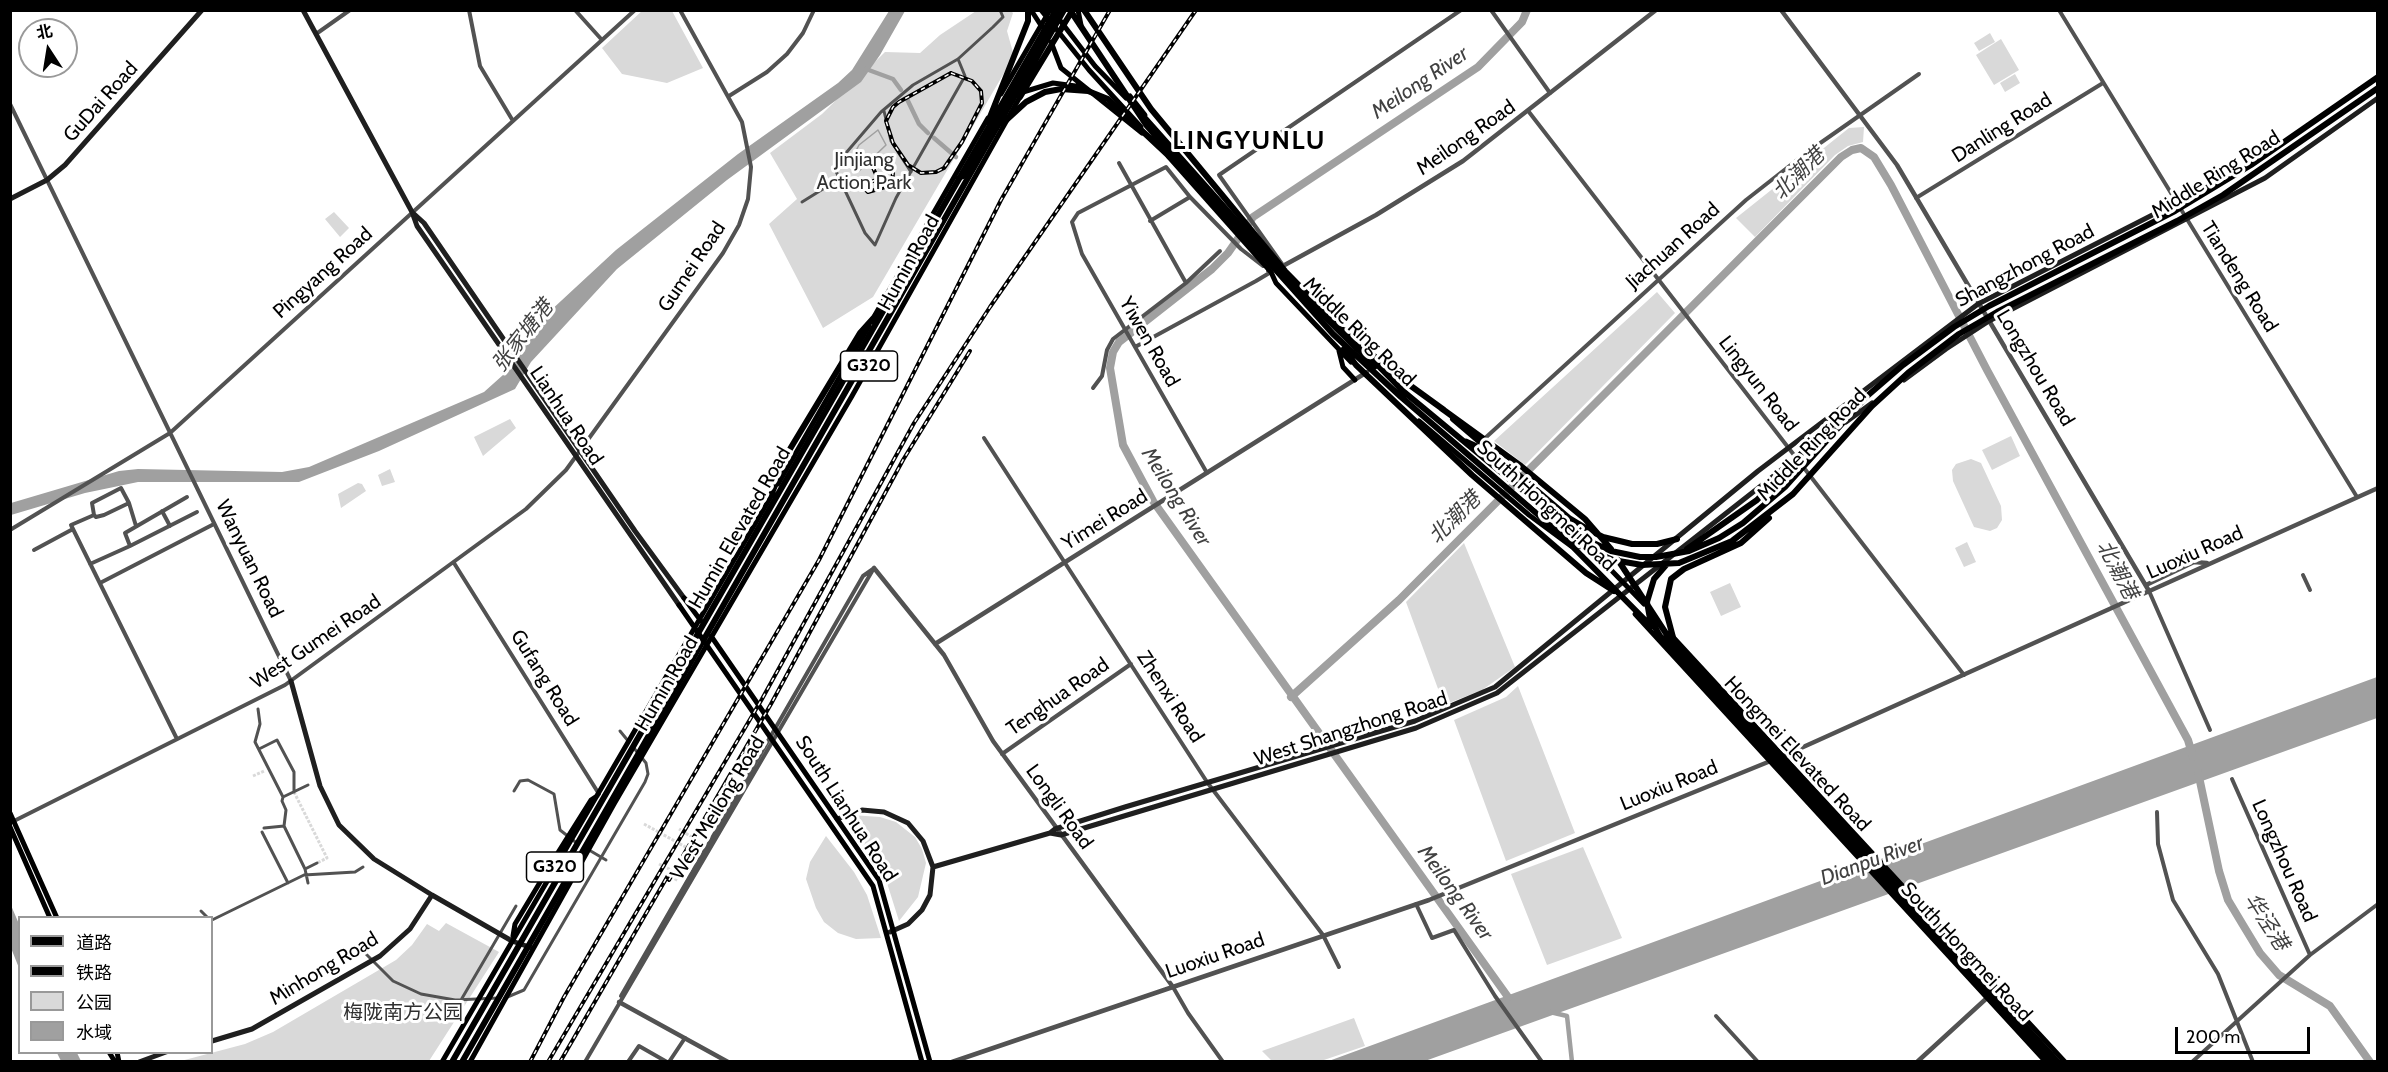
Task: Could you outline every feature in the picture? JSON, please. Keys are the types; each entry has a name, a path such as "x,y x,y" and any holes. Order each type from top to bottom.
{"highway":[{"path":"983,145 1030,10"},
{"name":"Humin Elevated Road","path":"462,1062 983,145 1054,10"},
{"name":"Humin Elevated Road","path":"452,1062 886,303 1064,10"},
{"path":"1003,123 1071,10"},
{"name":"Middle Ring Road","path":"1071,10 1147,126 1279,277 1333,334 1401,397 1557,531 1576,544 1613,560 1661,566 1679,563 1715,550 1776,509 1793,494 1849,430 1879,400 1908,373 1959,334 1996,312 2177,221 2223,195 2378,88"},
{"name":"Middle Ring Road","path":"1084,10 1151,109 1285,271 1404,391 1578,536 1611,551 1640,557 1672,555 1696,548 1743,523 1785,487 1856,408 1903,365 1954,327 1989,306 2175,211 2251,165 2378,76"},
{"path":"983,145 1026,102 1045,92 1061,89 1088,91 1108,99 1154,144 1190,173"},
{"path":"771,495 795,439 860,333 886,303"},
{"path":"1333,334 1356,365 1472,475 1511,500 1587,573 1614,591"},
{"path":"1373,359 1493,444 1594,528 1681,655"},
{"path":"1441,408 1569,518 1596,534 1617,542 1657,544 1677,539"},
{"path":"1660,636 1650,619 1647,602 1651,585 1658,573 1672,560 1758,500 1817,437 1856,408"},
{"path":"1681,655 1666,619 1665,594 1671,579 1684,569 1741,543 1757,532 1776,509"},
{"path":"1569,518 1591,548"},
{"path":"1557,531 1681,655"},
{"name":"Hongmei Elevated Road","path":"1681,655 2052,1062"},
{"name":"Hongmei Elevated Road","path":"1681,655 2058,1062"}],"main road":[{"name":"GuDai Road","path":"10,199 47,180 82,148 202,10"},
{"name":"Lianhua Road","path":"303,10 412,212 417,226 679,605"},
{"path":"1030,10 1051,43"},
{"name":"South Hongmei Road","path":"1041,10 1062,39 1271,272 1404,401 1467,454 1511,500 1542,522 1595,567 1614,591 2046,1062"},
{"name":"Humin Road","path":"442,1062 512,940 515,924 591,800 599,794 1041,26 1054,10"},
{"name":"Humin Road","path":"951,182 965,176 1050,27 1054,10"},
{"name":"South Hongmei Road","path":"1054,10 1095,66 1281,267 1381,362 1462,426 1477,446 1591,548 1624,581 2065,1062"},
{"name":"Humin Road","path":"470,1062 614,804 852,396 1071,10"},
{"path":"1078,10 1086,38 1150,124"},
{"path":"1050,27 1052,49 1061,68 1091,89 1137,130 1151,137"},
{"name":"Shangzhong Road","path":"1624,581 1788,448 1978,304 2177,204 2250,164 2378,76"},
{"path":"1023,92 1038,86 1061,83 1091,89"},
{"name":"Shangzhong Road","path":"1630,588 1796,458 1989,321 2265,178 2378,98"},
{"name":"Lianhua Road","path":"412,212 424,224 582,450 634,531 684,598"},
{"path":"1281,267 1316,309 1373,369 1462,439 1477,446"},
{"path":"1271,272 1276,283 1338,350 1463,460 1497,484"},
{"path":"1312,297 1316,309"},
{"path":"1306,305 1312,322"},
{"path":"1338,350 1343,367 1355,380"},
{"path":"1390,394 1404,401"},
{"path":"1431,425 1437,436"},
{"path":"1473,438 1486,436"},
{"name":"West Shangzhong Road","path":"1050,833 1055,828 1415,721 1495,687 1624,581"},
{"path":"684,598 692,603 700,602 717,588"},
{"name":"West Shangzhong Road","path":"933,867 1050,833 1061,835 1416,728 1497,693 1630,588"},
{"name":"South Lianhua Road","path":"684,598 879,880 930,1062"},
{"name":"South Lianhua Road","path":"679,605 873,886 922,1062"},
{"name":"Wanyuan Road","path":"291,681 320,786 339,825 374,859 512,940 535,949"},
{"path":"837,819 862,810 895,816 916,831 923,841 933,867 930,895 922,910 908,924 887,933"},
{"path":"10,813 49,916"},
{"path":"12,823 56,916"},
{"name":"Minhong Road","path":"213,1041 252,1029 380,956 410,929 432,895"},
{"path":"139,1062 163,1054"}],"street":[{"path":"316,34 350,10"},
{"path":"469,10 471,35 480,66 513,121"},
{"path":"575,10 602,40"},
{"name":"Pingyang Road","path":"10,530 170,433 635,10"},
{"name":"Gumei Road","path":"576,457 732,239 748,200 751,167 748,142 742,122 680,10"},
{"path":"729,96 767,72 787,54 803,33 814,10"},
{"path":"958,59 965,76 910,172 875,245 865,233 834,167 884,110 914,85 958,59 1003,17 1000,10"},
{"path":"1281,267 1257,225 1220,175 1461,10"},
{"path":"1491,10 1551,94"},
{"name":"Meilong Road","path":"1281,267 1437,178 1529,112 1656,10"},
{"name":"Longzhou Road","path":"1781,10 1890,156 1916,198 2146,585 2210,730"},
{"name":"Tiandeng Road","path":"2059,10 2357,497"},
{"name":"Jiachuan Road","path":"1463,460 1486,436 1759,189 1918,74"},
{"name":"Danling Road","path":"1916,198 2103,83"},
{"name":"Wanyuan Road","path":"10,104 291,681"},
{"path":"884,110 891,141 910,172"},
{"name":"Lingyun Road","path":"1529,112 1964,675"},
{"path":"1119,163 1186,283"},
{"path":"1131,186 1166,167 1190,198 1241,249 1271,272 1135,347"},
{"path":"802,202 839,179"},
{"name":"Yiwen Road","path":"1131,186 1078,213 1072,222 1082,254 1207,473"},
{"path":"1150,221 1190,198"},
{"path":"1093,388 1102,376 1107,350 1125,329 1186,283 1220,251"},
{"name":"Yimei Road","path":"935,644 1381,362"},
{"name":"Zhenxi Road","path":"984,438 1212,788 1323,935 1339,968"},
{"name":"West Gumei Road","path":"12,823 291,681 536,501 576,457"},
{"path":"94,515 92,503 121,488 129,503 135,526"},
{"name":"Luoxiu Road","path":"952,1062 1428,900 1770,762 2378,488"},
{"path":"130,546 125,533 187,497"},
{"path":"129,503 104,515 96,517 94,515 71,525 177,739"},
{"path":"162,511 170,526"},
{"path":"90,564 197,512"},
{"path":"100,583 214,524"},
{"path":"34,549 73,529"},
{"path":"2146,585 2194,562 2209,564"},
{"name":"Gufang Road","path":"454,563 599,794 614,804"},
{"path":"728,1062 619,1002 624,987 863,576 874,568"},
{"name":"Longli Road","path":"874,568 935,644 958,677 1002,754 1173,987 1188,1013 1223,1062"},
{"name":"West Meilong Road","path":"585,1062 768,754 874,568"},
{"path":"2303,574 2310,590"},
{"name":"Tenghua Road","path":"1002,754 1131,664"},
{"path":"258,709 260,724 255,741 283,797 282,801 286,810 284,826 305,869 304,875 308,883"},
{"path":"366,953 380,970 406,988 438,998 461,1000 510,998 524,990 648,774 646,763 620,731"},
{"path":"259,749 277,740 294,772 294,792"},
{"path":"264,771 269,769"},
{"name":"Longzhou Road","path":"2232,779 2310,955"},
{"path":"514,791 520,781 524,780 549,790 554,794 558,805 562,834 606,860"},
{"path":"283,797 308,785"},
{"path":"2157,812 2158,844 2173,900 2215,968 2253,1062"},
{"path":"284,826 263,830 288,883"},
{"path":"305,869 317,863"},
{"path":"213,918 304,875 355,872 363,867"},
{"path":"1416,904 1432,938 1454,930 1497,1000 1542,1062"},
{"path":"2192,1062 2310,955 2378,904"},
{"path":"461,1000 516,906"},
{"path":"201,911 207,916"},
{"path":"1917,1062 1997,987"},
{"path":"1716,1016 1758,1062"},
{"path":"628,1062 639,1046 668,1062 685,1038"}],"green space":[{"path":"643,10 672,11 703,68 667,83 622,74 602,48"},
{"name":"Jinjiang Action Park","path":"976,11 1011,11 1013,13 1007,31 1014,56 873,297 823,328 769,224 797,199 770,153 822,114 885,52 920,53 940,35"},
{"path":"1990,33 1995,42 1979,51 1974,43"},
{"path":"2001,39 2019,70 1994,85 1976,55"},
{"path":"2015,74 2020,83 2005,92 2000,83"},
{"path":"1864,127 1863,142 1848,146 1835,155 1755,237 1736,218 1849,128"},
{"path":"334,212 349,228 340,237 325,219"},
{"path":"1657,292 1675,313 1525,465 1494,441"},
{"path":"510,419 516,428 483,456 474,437"},
{"path":"2011,436 2020,456 1992,470 1982,450"},
{"path":"1971,459 1981,463 2001,506 2002,520 1997,528 1990,531 1974,527 1953,481 1952,470 1956,464"},
{"path":"390,469 395,482 382,486 378,475"},
{"path":"358,483 362,484 366,491 341,508 338,494"},
{"path":"1967,542 1976,562 1964,567 1955,548"},
{"path":"1464,543 1515,667 1482,690 1444,705 1406,602"},
{"path":"1730,583 1741,607 1721,616 1710,592"},
{"path":"1518,686 1575,833 1506,861 1454,720 1506,697"},
{"path":"851,815 880,817 896,822 915,837 922,849 926,863 918,897 899,921 887,883 848,823"},
{"path":"826,836 854,872 867,895 881,938 856,939 838,933 824,922 816,908 806,879 810,862"},
{"path":"1583,847 1622,938 1547,965 1511,874"},
{"name":"梅陇南方公园","path":"446,923 499,952 429,1061 177,1062 245,1044 273,1032 396,960 412,945 427,924 439,931"},
{"path":"1354,1018 1365,1046 1321,1061 1272,1061 1262,1051"}],"water":[{"path":"889,11 905,11 880,55 861,82 727,180 617,269 531,362 515,389 379,451 299,482 138,482 85,493 11,515 11,503 119,471 138,469 282,472 309,467 484,392 503,375 548,313 616,250 738,154 838,83 852,70"},
{"path":"2377,677 2377,718 1425,1061 1326,1062"},
{"path":"10,903 18,922 18,966 11,948"},
{"path":"58,1054 78,1054 81,1061 61,1061"}],"waterway":[{"name":"Meilong River","path":"1508,997 1153,501 1123,445 1110,368 1113,352 1119,342 1212,269 1228,253 1253,217 1478,67 1522,22 1527,10"},
{"path":"866,69 893,79 901,90"},
{"path":"907,99 919,124 928,133"},
{"path":"878,130 886,145 859,171 850,162 859,145 878,130"},
{"path":"934,138 956,157"},
{"name":"北潮港","path":"1291,697 1399,600 1841,157 1852,150 1861,148 1874,157 1891,185 1987,370 2188,740 2193,757"},
{"name":"华泾港","path":"2198,772 2219,871 2228,900 2260,953 2279,975 2330,1006 2370,1062"},
{"name":"Meilong River","path":"1550,1012 1567,1016 1572,1062"}],"tunnel":[{"path":"253,776 264,771"},
{"path":"294,792 327,858 317,863"},
{"path":"644,824 700,855"},
{"path":"679,829 698,841 679,874"},
{"path":"659,864 679,874 675,881"}],"railway":[{"path":"530,1062 564,997 819,560 1001,200 1110,10"},
{"path":"548,1062 762,699 914,423 990,307 1196,10"},
{"path":"951,73 972,81 981,91 982,103 962,142 944,168 936,172 921,173 908,165 893,143 886,121 893,107 899,102 951,73"},
{"path":"872,156 879,156 893,172 892,185 868,192 864,188 866,184 878,179 870,161 872,156"},
{"path":"669,880 771,704 903,460 970,351"},
{"path":"560,1062 670,872"}],"district":[{"name":"LINGYUNLU","path":"1249,141"}],"water label":[{"name":"张家塘港","path":"523,336"},
{"name":"Dianpu River","path":"1872,861"}]}
